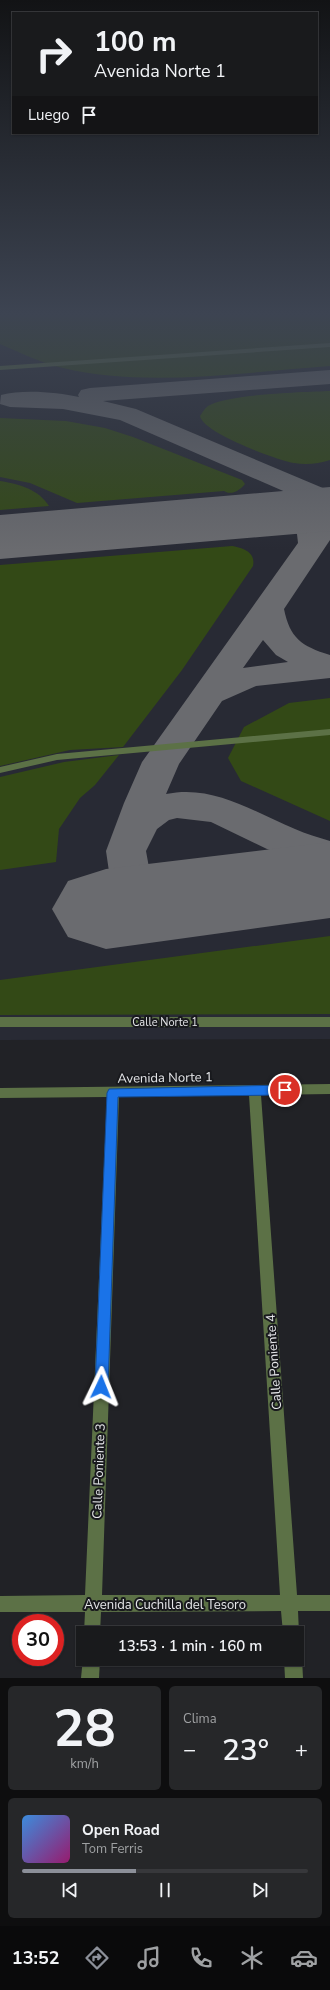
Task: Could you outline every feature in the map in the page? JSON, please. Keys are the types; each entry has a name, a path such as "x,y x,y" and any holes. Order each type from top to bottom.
{"street":[{"path":"0,770 57,757 330,732"},
{"name":"Calle Norte 1","path":"0,1022 330,1022"},
{"name":"Avenida Norte 1","path":"0,1093 113,1093 330,1089"},
{"name":"Calle Poniente 4","path":"255,1091 291,1626"},
{"name":"Calle Poniente 3","path":"92,1626 113,1093"},
{"name":"Avenida Cuchilla del Tesoro","path":"0,1604 330,1603"},
{"path":"90,1678 91,1666"},
{"path":"293,1666 294,1678"}],"shaded area":[{"path":"0,393 330,393 330,1039 0,1040"}],"green space":[{"path":"330,393 330,460 308,464 294,463 273,457 227,438 204,423 200,416 208,406 218,402 267,394"},
{"path":"0,418 66,421 105,428 133,437 242,480 245,484 233,493 224,491 77,503 30,483 0,477"},
{"path":"0,481 34,491 45,500 49,506 0,510"},
{"path":"232,546 240,548 251,554 253,557 253,566 182,670 123,747 70,750 0,766 0,565"},
{"path":"330,698 330,821 241,781 228,758 244,727 289,703"},
{"path":"119,755 95,785 80,798 59,829 56,862 0,870 0,777 64,762"},
{"path":"330,936 330,1014 0,1015 0,980"}],"taxiway":[{"path":"90,395 113,393"},
{"path":"10,400 63,401 127,414 330,501"},
{"path":"260,515 286,518 303,524 309,529 313,536 313,543"},
{"path":"313,543 330,519"},
{"path":"135,906 126,851 143,803 161,762 313,543"},
{"path":"268,609 274,632 280,641 297,654 308,659 330,665"},
{"path":"209,693 236,681 255,676 330,668"},
{"path":"132,837 143,819 157,809 177,805 198,806 220,810 281,839 330,856"}],"runway":[{"path":"0,537 330,509"},
{"path":"106,909 330,880"}],"route":[{"path":"101,1387 113,1093 285,1090"}]}
